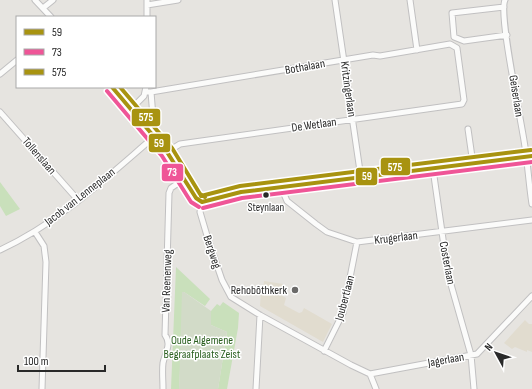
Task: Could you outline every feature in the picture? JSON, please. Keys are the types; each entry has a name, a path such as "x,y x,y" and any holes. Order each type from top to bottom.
{"street":[{"path":"36,0 50,16"},
{"path":"43,8 52,0"},
{"path":"147,16 147,2 178,0"},
{"name":"Kritzingerlaan","path":"335,0 361,178"},
{"path":"410,0 417,50"},
{"name":"Geiserlaan","path":"505,0 504,7 507,35 532,204"},
{"path":"504,7 452,13 454,37 464,41 507,35"},
{"name":"Bothalaan","path":"148,90 450,44 457,48 464,100 462,104"},
{"path":"0,74 16,61"},
{"path":"113,88 155,136 196,198 202,202 241,192 532,156"},
{"path":"131,109 148,90"},
{"path":"148,90 153,117"},
{"name":"De Wetlaan","path":"167,152 180,144 462,104"},
{"name":"Tollenslaan","path":"0,112 78,200"},
{"path":"468,129 473,164"},
{"name":"Jacob van Lenneplaan","path":"0,250 35,232 78,200 155,136"},
{"name":"Costerlaan","path":"433,168 448,274 470,356 474,389"},
{"name":"Van Reenenweg","path":"162,389 163,365 167,355 168,339 165,335 169,193 171,188 184,179"},
{"name":"Krugerlaan","path":"284,187 285,198 287,201 316,224 327,232 357,242 532,220"},
{"name":"Bergweg","path":"202,202 200,212 225,288 238,302 361,371"},
{"path":"35,232 44,246 46,262 42,389"},
{"name":"Joubertlaan","path":"324,351 343,313 357,242"},
{"name":"Jagerlaan","path":"361,371 370,374 477,354 532,296"},
{"path":"256,389 260,315"},
{"path":"370,374 376,389"}],"shaded area":[{"path":"264,281 283,284 281,295 286,298 284,305 299,313 302,312 304,308 332,324 323,342 260,306 261,291 263,291"},
{"path":"525,320 529,324 532,324 532,352 527,350 527,352 515,347 512,349 504,343"}],"green space":[{"path":"0,182 20,209 6,216 0,206"},
{"path":"176,267 210,299 205,306 184,292 179,389 171,389"},
{"name":"Oude Algemene Begraafplaats Zeist","path":"182,292 211,311 211,325 227,332 218,389 179,389"},
{"path":"223,302 239,313 238,328 227,389 218,389 227,332 211,325 211,311 217,304 220,306"}],"transit line":[{"name":"59","path":"113,88 167,152 196,198 202,202"},
{"name":"575","path":"121,88 172,148 200,194 205,197"},
{"name":"73","path":"107,91 162,156 191,202 199,207"},
{"name":"575","path":"201,196 240,186 531,150"},
{"name":"59","path":"202,202 241,192 532,156"},
{"name":"73","path":"203,208 242,198 532,162"}],"place":[{"name":"Steynlaan","path":"266,195"},
{"name":"Rehobôthkerk","path":"295,290"}]}
